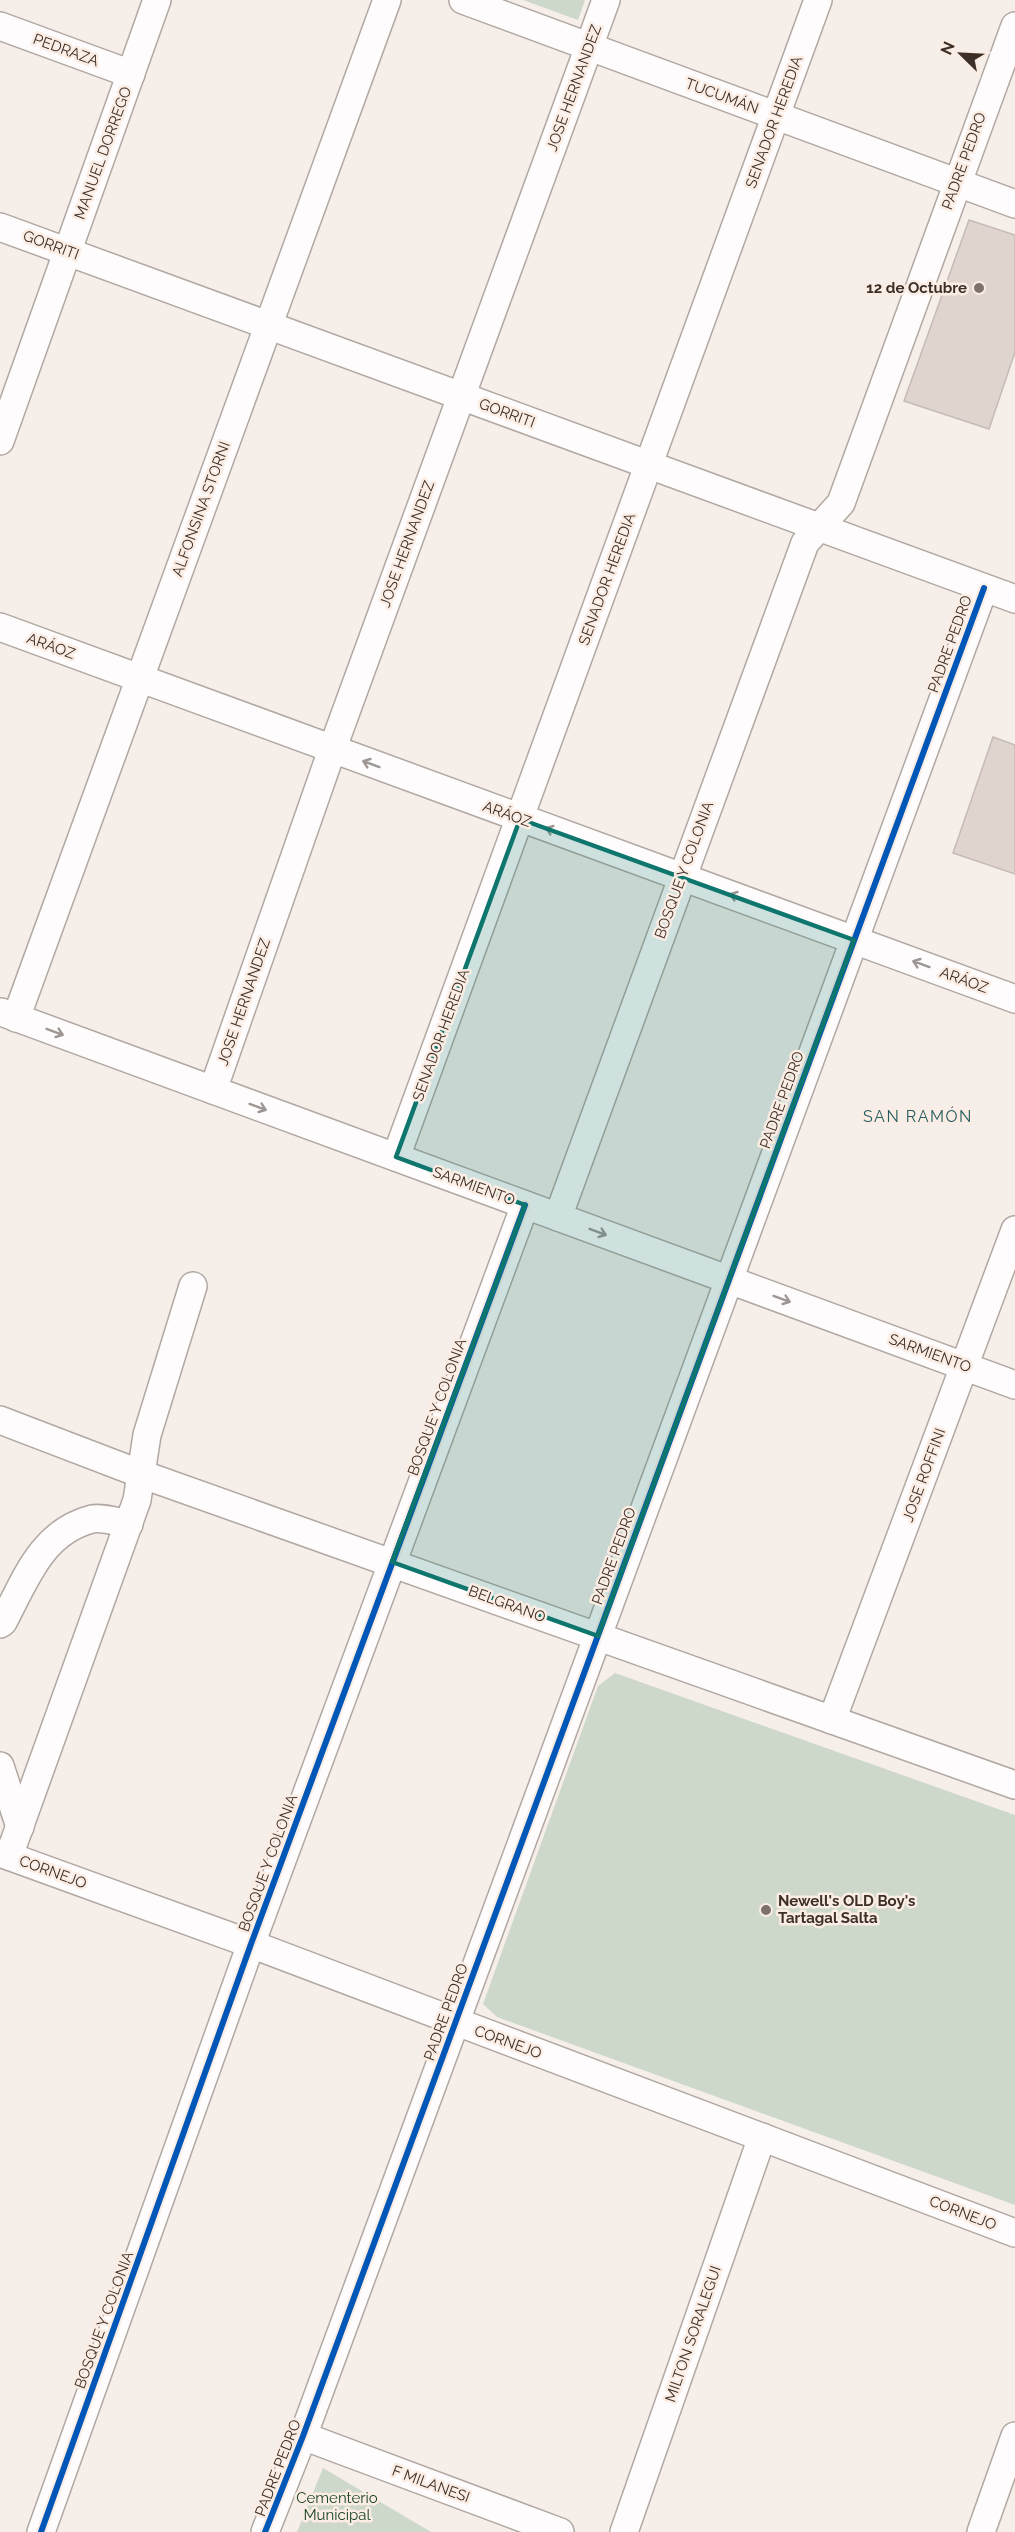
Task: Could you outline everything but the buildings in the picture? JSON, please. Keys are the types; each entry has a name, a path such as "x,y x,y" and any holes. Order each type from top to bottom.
{"street":[{"name":"MANUEL DORREGO","path":"2,429 158,0"},
{"name":"ALFONSINA STORNI","path":"8,1015 140,679 387,0"},
{"name":"TUCUMÁN","path":"463,0 1015,204"},
{"name":"JOSE HERNANDEZ","path":"213,1090 332,750 606,0"},
{"name":"SENADOR HEREDIA","path":"396,1157 818,0"},
{"name":"PEDRAZA","path":"0,26 131,74"},
{"name":"PADRE PEDRO","path":"818,527 841,503 956,182 1015,26"},
{"name":"GORRITI","path":"0,227 1015,599"},
{"name":"BOSQUE Y COLONIA","path":"558,1217 805,543 818,527"},
{"name":"PADRE PEDRO","path":"265,2532 303,2436 984,588"},
{"name":"ARÁOZ","path":"0,627 1015,999"},
{"name":"SARMIENTO","path":"8,1015 1015,1385"},
{"name":"BOSQUE Y COLONIA","path":"41,2532 251,1944 525,1204"},
{"name":"JOSE ROFFINI","path":"832,1720 1015,1230"},
{"path":"5,1855 20,1827 137,1500 147,1435 193,1286"},
{"name":"BELGRANO","path":"0,1420 141,1474 1015,1785"},
{"path":"0,1624 42,1549 60,1533 93,1518 129,1524"},
{"path":"0,1766 20,1827"},
{"name":"CORNEJO","path":"5,1855 251,1944 1015,2233"},
{"name":"MILTON SORALEGUI","path":"624,2532 762,2137"},
{"name":"F MILANESI","path":"303,2436 560,2532"},
{"path":"981,2532 1015,2436"}],"highlighted area":[{"path":"520,819 854,940 598,1636 392,1562 525,1205 396,1157"}],"green space":[{"path":"523,0 585,0 578,20"},
{"name":"Newell's OLD Boy's Tartagal Salta","path":"615,1673 1015,1815 1015,2205 497,2017 483,2004 598,1686"},
{"name":"Cementerio Municipal","path":"323,2468 431,2532 297,2532"}],"cycle path":[{"path":"265,2532 303,2436 984,588"},
{"path":"41,2532 251,1944 525,1205"}],"place":[{"name":"12 de Octubre","path":"979,288"},
{"name":"Newell's OLD Boy's Tartagal Salta","path":"766,1910"}],"district":[{"name":"SAN RAMÓN","path":"918,1116"}]}
